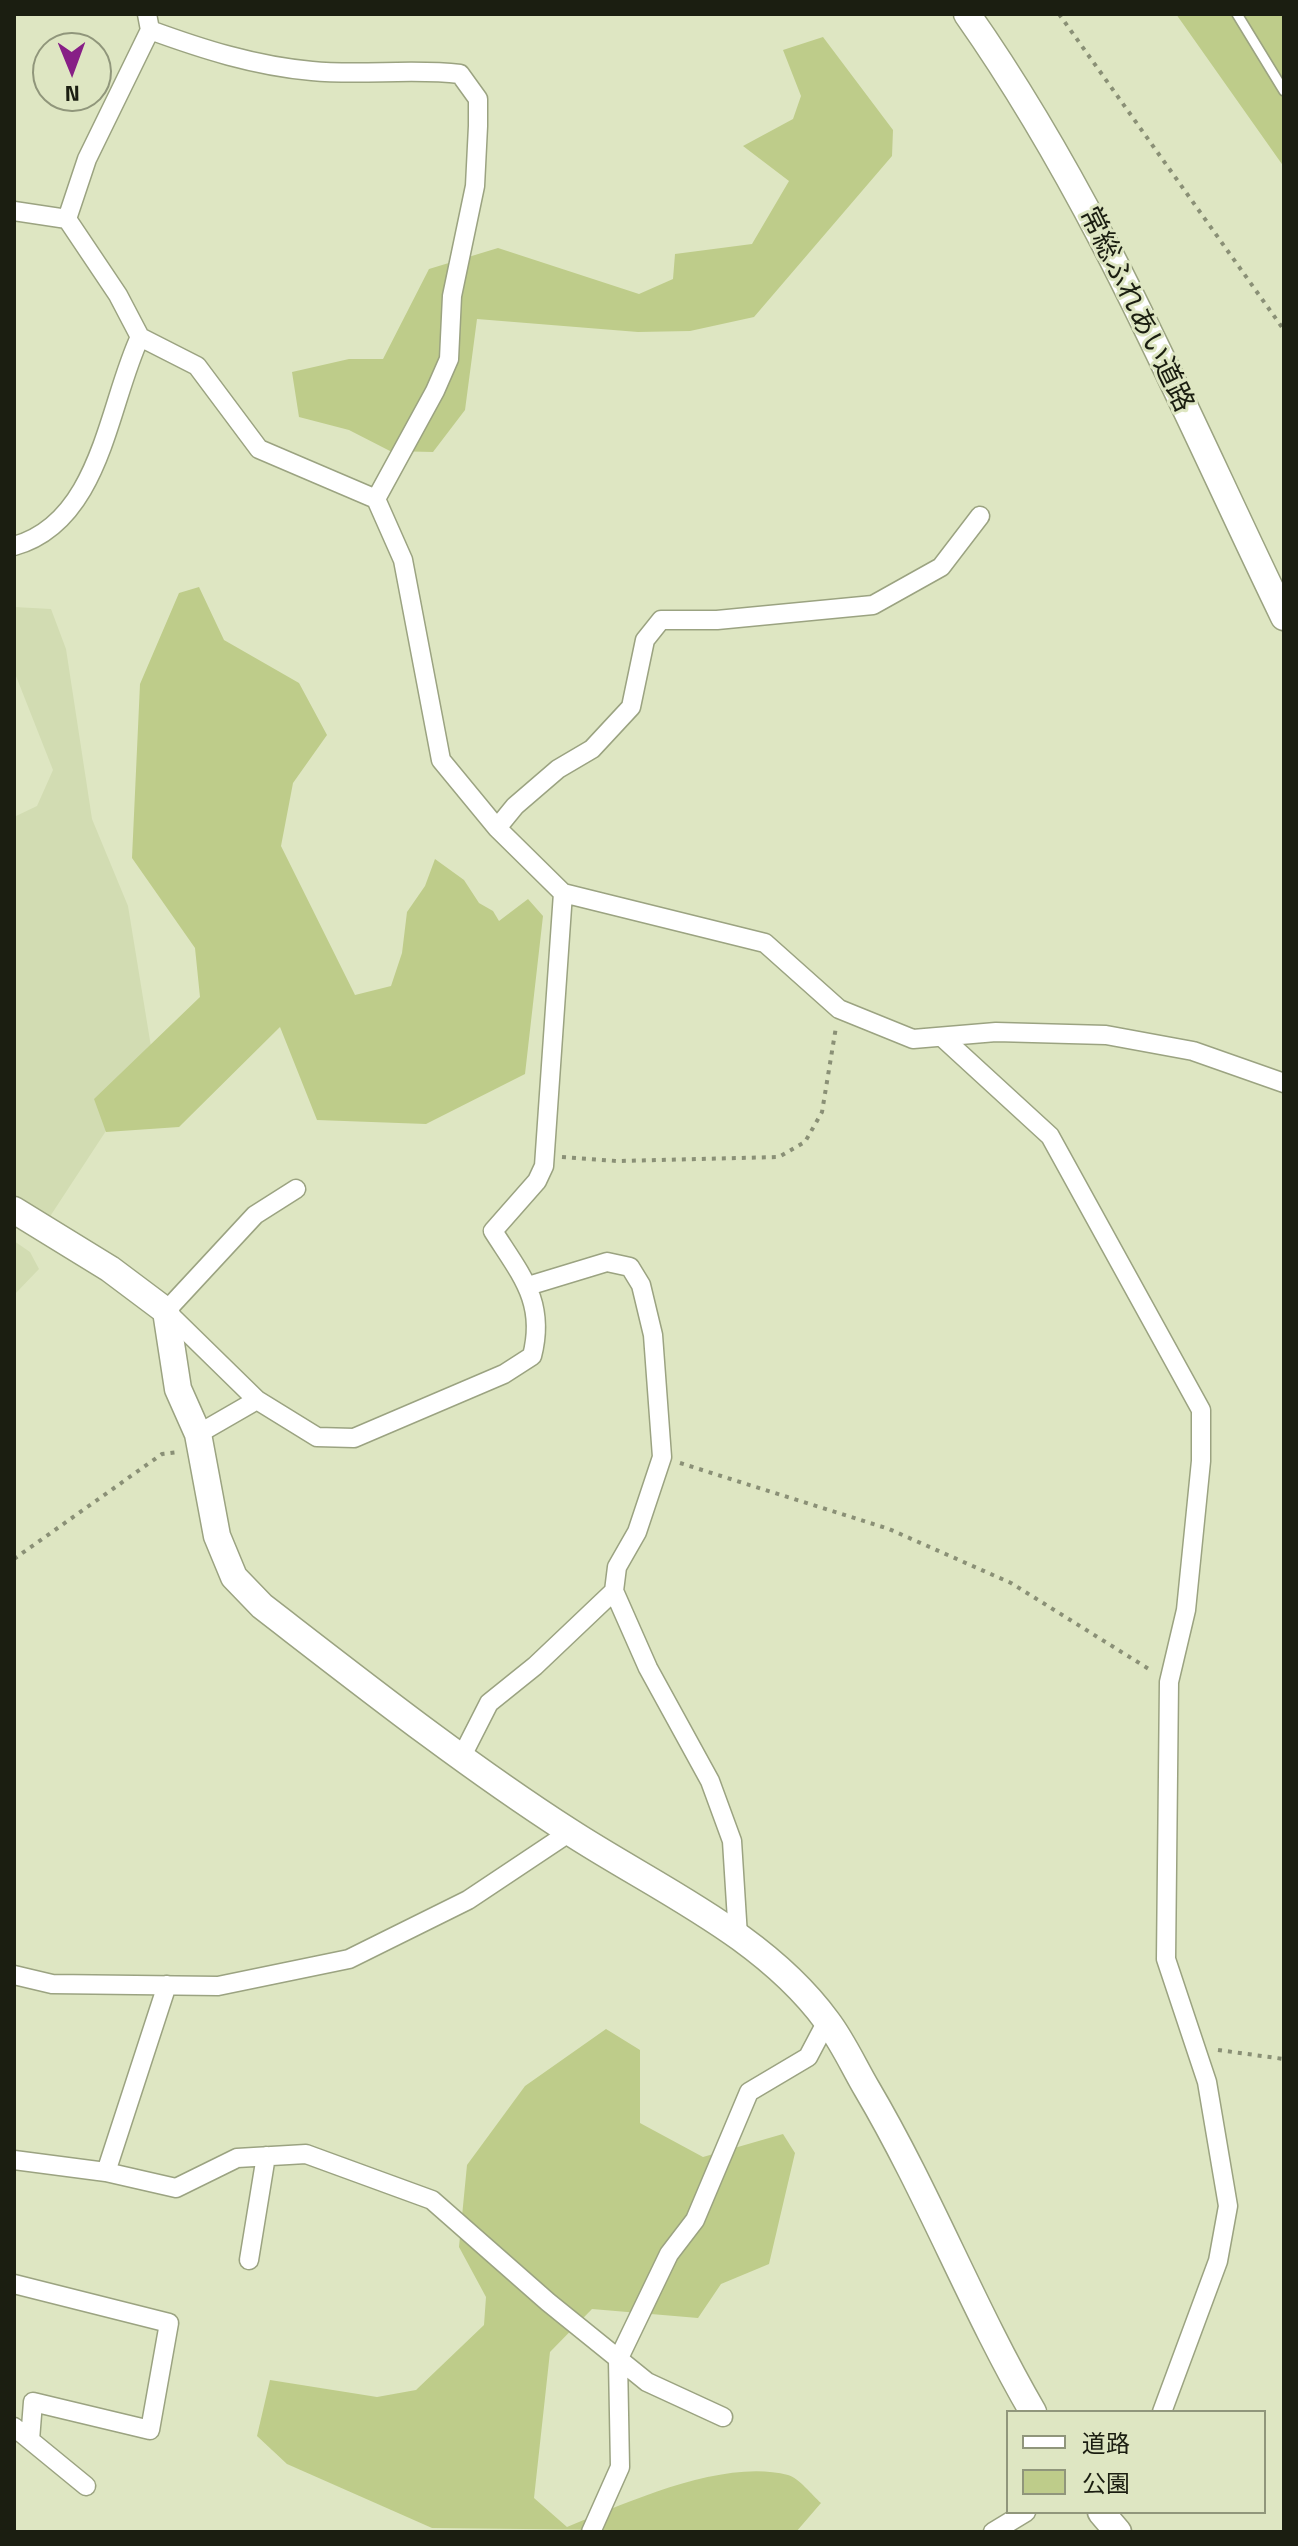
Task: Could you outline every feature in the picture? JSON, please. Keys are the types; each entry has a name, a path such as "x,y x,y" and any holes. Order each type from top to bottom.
{"street":[{"name":"常総ふれあい道路","path":"967,14 1052,144 1118,273 1284,617"},
{"path":"67,219 87,159 148,22 215,54 313,72 432,71 460,74 478,99 475,186 452,296 449,359 376,499"},
{"path":"14,211 67,219 118,295 140,337 197,366 259,449 376,499 403,560 441,760 497,828 563,893 765,943 839,1009 913,1039 996,1032 1106,1035 1193,1051 1284,1083"},
{"path":"14,546 54,525 81,490 104,448 130,359 140,337"},
{"path":"497,828 515,806 558,769 592,749 631,707 645,640 661,620 717,620 873,605 941,567 980,516"},
{"path":"14,1210 110,1269 166,1311 257,1400 317,1437 354,1438 504,1374 532,1356 539,1329 528,1286 493,1231 537,1181 545,1156 563,893"},
{"path":"942,1037 1050,1136 1201,1410 1201,1461 1186,1610 1169,1682 1166,1959 1207,2082 1228,2206 1218,2261 1163,2410"},
{"path":"166,1311 255,1215 296,1189"},
{"path":"528,1286 607,1262 630,1267 641,1285 653,1335 662,1457 637,1532 617,1567 614,1591 648,1668 710,1781 732,1841 738,1936"},
{"path":"166,1311 178,1389 198,1442 217,1536 234,1577 262,1606 461,1758 570,1832 738,1936 787,1977 827,2021 909,2160 997,2351 1032,2410"},
{"path":"198,1442 257,1400"},
{"path":"461,1758 489,1703 535,1666 614,1591"},
{"path":"14,1975 52,1984 218,1986 349,1959 468,1900 570,1832"},
{"path":"106,2172 167,1985"},
{"path":"591,2532 620,2467 618,2360 669,2254 695,2220 749,2092 808,2057 827,2021"},
{"path":"14,2160 106,2172 176,2188 237,2158 306,2154 432,2200 647,2382 723,2417"},
{"path":"249,2260 266,2156"},
{"path":"14,2284 169,2323 150,2430 33,2402 30,2440"},
{"path":"14,2427 86,2486"},
{"path":"993,2532 1023,2514"},
{"path":"1103,2514 1118,2532"}],"lane":[{"path":"1237,14 1284,91"}],"path":[{"path":"1059,14 1284,330"},
{"path":"545,1156 617,1161 779,1157 805,1142 822,1112 839,1009"},
{"path":"14,1559 162,1454 198,1442"},
{"path":"662,1457 889,1529 1011,1583 1169,1682"},
{"path":"1195,2047 1284,2059"}],"shaded area":[{"path":"14,607 51,609 66,649 92,819 128,906 153,1059 49,1218 14,1199 14,817 37,806 53,770 14,671"},
{"path":"14,1241 30,1252 39,1269 14,1295"}],"green space":[{"path":"1176,14 1284,14 1284,167"},
{"path":"823,37 893,130 892,156 754,317 690,331 638,332 477,319 465,410 433,452 390,451 349,430 299,417 292,372 349,359 383,359 429,269 498,248 639,294 673,279 675,254 752,244 789,181 743,146 793,119 801,96 783,50"},
{"path":"199,587 224,640 299,683 327,735 293,783 281,846 355,995 391,986 402,953 407,912 425,886 435,859 464,880 479,903 493,911 499,921 528,899 543,916 525,1074 426,1124 317,1120 280,1027 179,1127 106,1132 94,1099 200,997 195,948 132,858 140,684 179,593"},
{"path":"606,2029 640,2050 640,2123 703,2157 783,2134 795,2153 769,2264 721,2284 698,2318 592,2309 550,2352 534,2498 567,2527 675,2486 734,2473 762,2471 792,2477 821,2503 796,2532 432,2528 287,2464 257,2436 270,2380 377,2397 416,2390 484,2325 486,2297 459,2247 467,2165 525,2086"}]}
